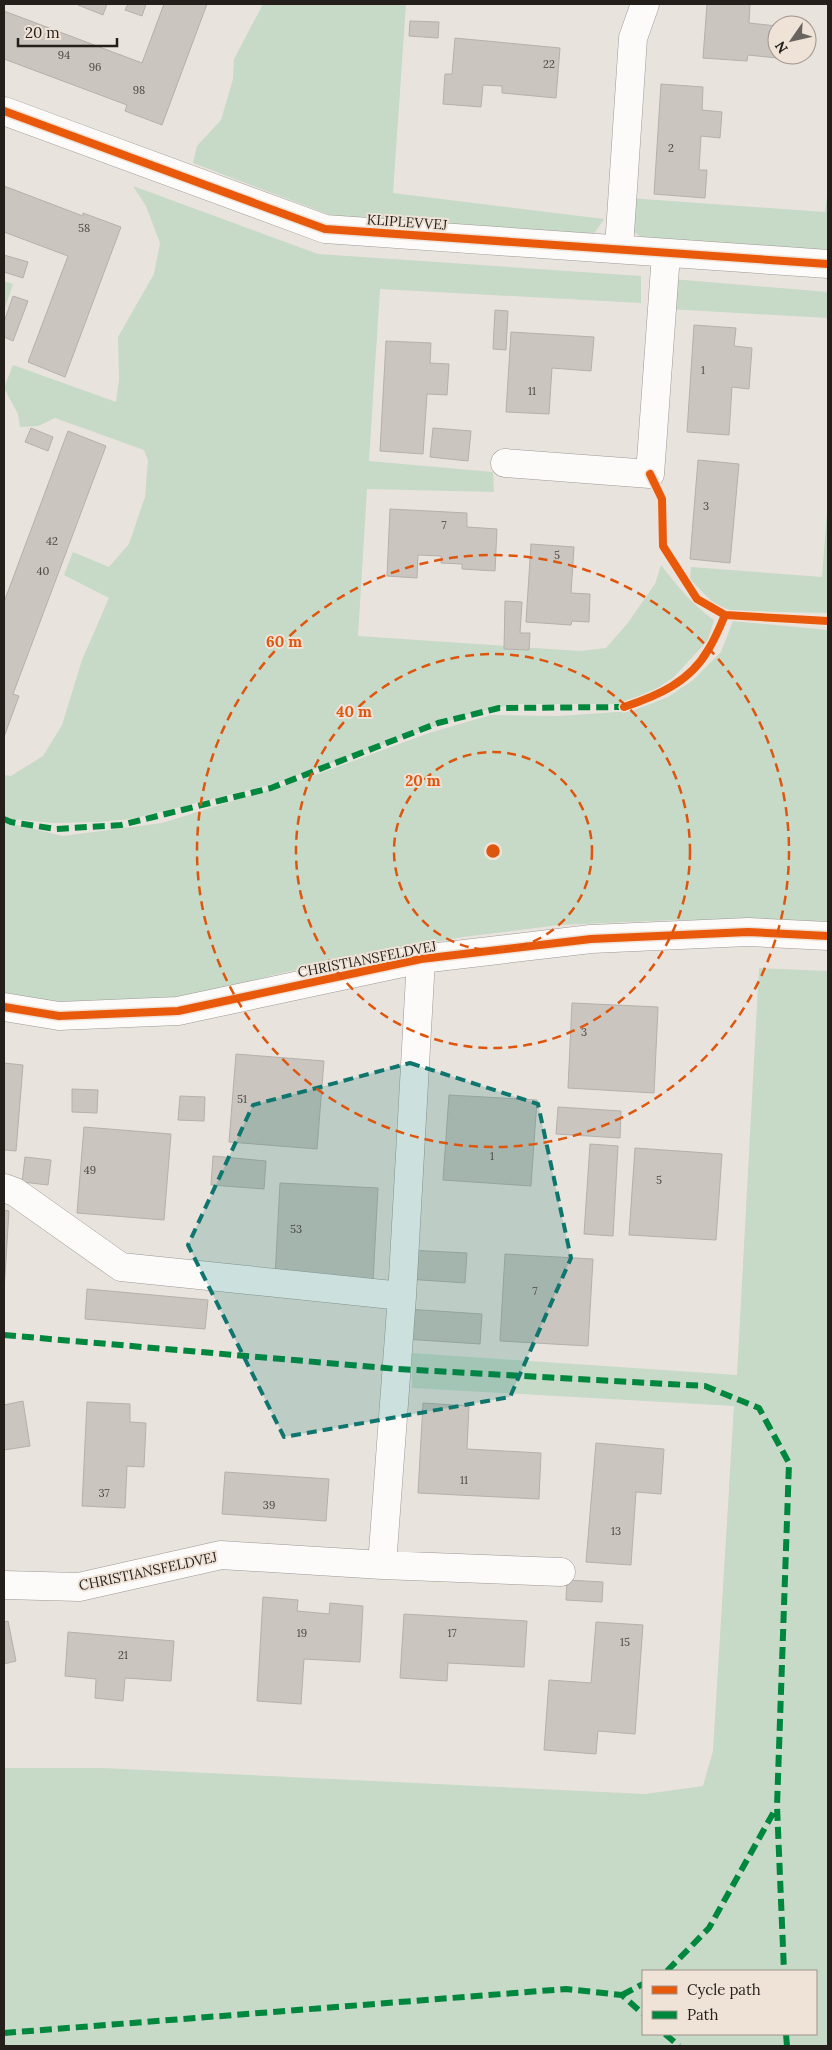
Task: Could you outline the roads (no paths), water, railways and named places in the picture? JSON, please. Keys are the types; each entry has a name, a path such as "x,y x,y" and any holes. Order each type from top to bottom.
{"street":[{"path":"619,248 633,38 645,4"},
{"name":"KLIPLEVVEJ","path":"4,111 325,229 828,264"},
{"path":"504,463 650,474 666,254"},
{"name":"CHRISTIANSFELDVEJ","path":"4,1007 59,1016 178,1011 420,959 591,940 748,932 828,936"},
{"name":"CHRISTIANSFELDVEJ","path":"382,1565 402,1296 420,959"},
{"path":"4,1188 15,1192 121,1267 402,1296"},
{"name":"CHRISTIANSFELDVEJ","path":"4,1585 79,1587 221,1555 382,1565 561,1572"}]}
